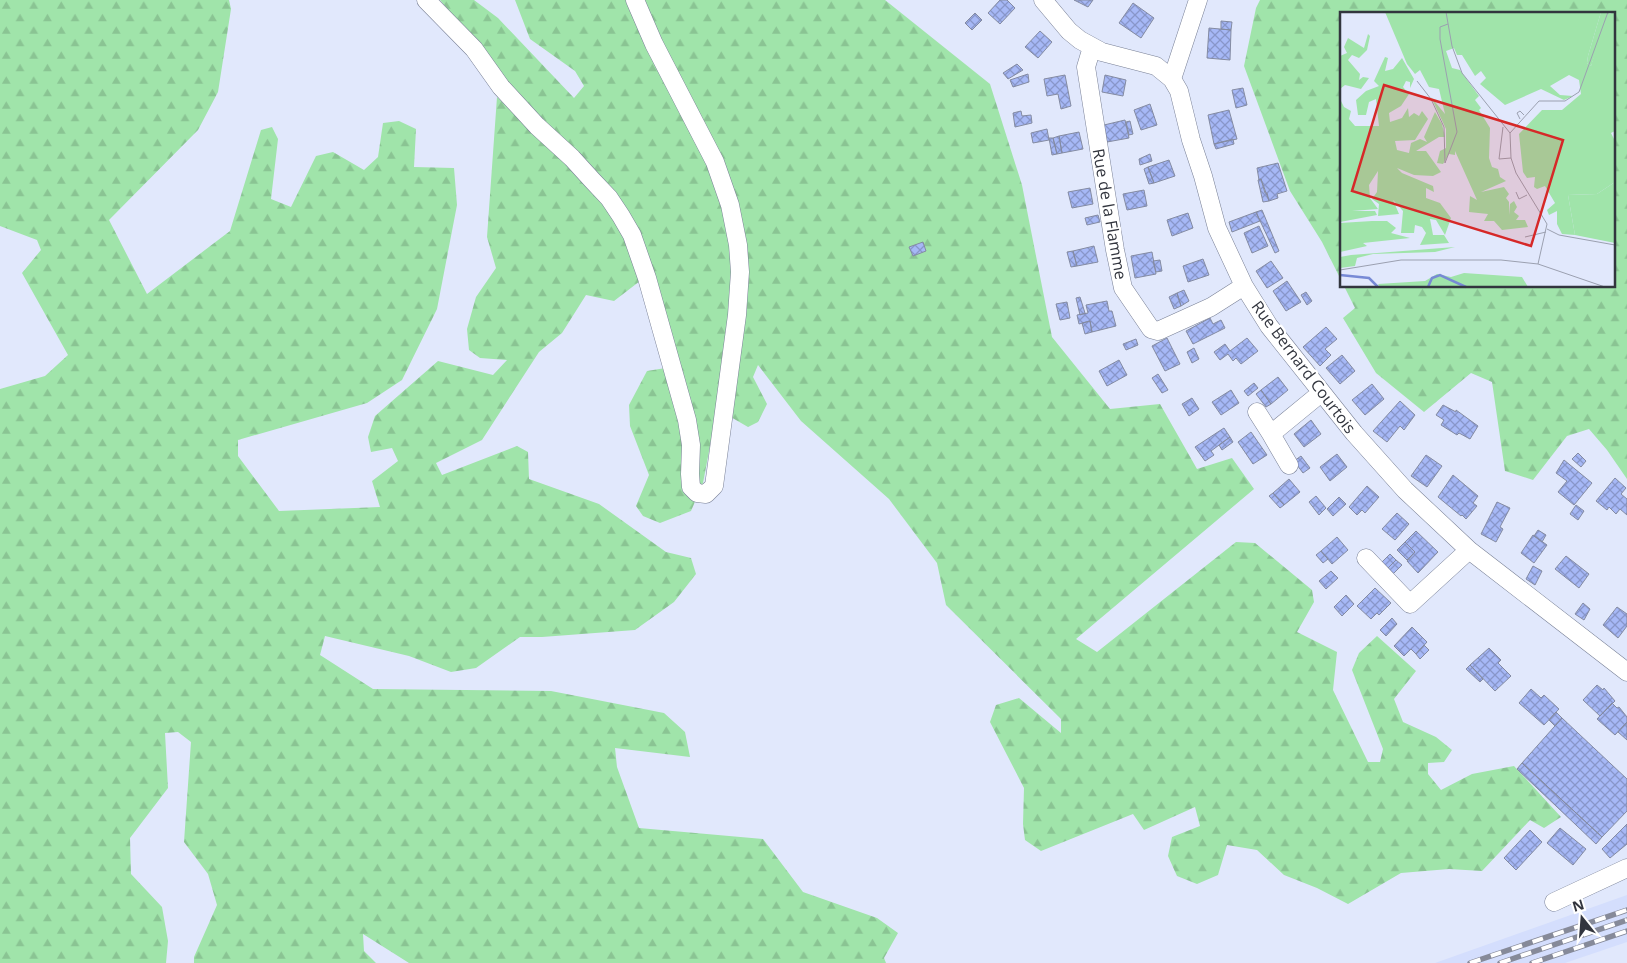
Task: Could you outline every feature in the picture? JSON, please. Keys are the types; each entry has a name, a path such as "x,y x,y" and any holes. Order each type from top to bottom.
{"street":[{"path":"426,0 474,49 501,87 536,126 572,158 609,198 632,235 647,278 687,420 691,445 691,487 697,493 706,494 714,486 737,315 740,272 738,245 730,206 715,162 654,44 635,0"},
{"path":"1042,0 1069,31 1092,47 1102,52 1156,66 1172,79 1198,0"},
{"name":"Rue de la Flamme","path":"1092,47 1086,67 1115,250 1123,288 1143,320 1151,329 1158,331 1211,307 1244,286"},
{"name":"Rue Bernard Courtois","path":"1172,79 1179,90 1191,140 1204,176 1217,228 1244,286 1269,326 1321,394 1405,490 1469,550 1627,672"},
{"path":"1271,434 1321,394"},
{"path":"1257,412 1289,465"},
{"path":"1366,558 1410,604 1469,550"},
{"path":"1554,902 1627,868"}],"shaded area":[{"path":"1627,895 1627,942 1565,963 1435,963"}],"green space":[{"path":"0,0 229,0 231,9 218,92 198,130 109,220 147,294 230,231 261,130 272,127 278,139 271,199 291,207 316,156 333,152 364,170 378,157 383,123 399,121 416,129 414,167 454,168 457,205 437,309 402,380 367,403 238,440 238,456 279,511 380,507 372,481 398,461 392,448 371,452 368,437 375,416 438,361 493,375 507,360 480,358 469,350 467,329 476,297 496,268 487,237 497,97 584,179 619,226 640,281 614,301 586,295 562,333 539,352 482,440 436,463 442,475 517,446 528,452 529,479 599,504 666,552 691,558 696,574 674,602 635,630 520,637 476,668 451,672 409,656 325,636 320,655 373,689 551,691 664,713 685,732 690,757 615,748 617,767 639,828 763,839 803,892 877,918 898,933 884,958 886,963 409,963 363,934 364,951 376,963 194,963 194,957 217,905 208,874 184,842 191,742 178,732 165,733 168,788 130,838 131,874 162,907 168,941 166,963 0,963 0,389 45,376 68,355 22,273 41,250 37,240 0,226"},
{"path":"440,0 474,0 498,18 574,98 584,86 575,71 530,39 515,0 885,0 990,84 1022,185 1052,337 1110,409 1160,404 1197,469 1232,458 1254,489 1076,639 1097,652 1236,542 1255,543 1312,590 1314,602 1297,632 1337,652 1333,690 1368,762 1380,762 1383,749 1352,670 1359,653 1377,636 1416,671 1394,699 1403,722 1436,737 1452,750 1444,762 1428,763 1428,774 1441,790 1472,774 1514,766 1561,817 1544,828 1530,820 1482,871 1449,869 1401,873 1348,904 1317,888 1284,875 1257,850 1227,845 1218,875 1197,884 1177,876 1168,856 1172,837 1200,826 1195,807 1144,830 1133,814 1041,851 1025,840 1023,824 1024,788 990,722 996,705 1019,698 1061,733 1061,719 946,605 937,563 889,499 801,421 758,365 753,377 767,404 758,422 748,427 717,409 703,483 691,511 660,523 643,516 636,506 649,475 630,426 629,405 647,371 678,366 625,210 518,94"},
{"path":"1260,0 1627,0 1627,479 1607,450 1589,429 1567,436 1533,480 1505,471 1492,382 1471,373 1424,412 1376,373 1343,318 1355,308 1345,288 1614,288 1614,12 1340,12 1340,278 1322,242 1290,191 1244,66 1256,8"}],"building":[{"path":"1000,0 1007,0 1015,8 1000,24 988,13"},
{"path":"1074,0 1093,0 1088,7"},
{"path":"1133,3 1154,18 1141,38 1119,23"},
{"path":"975,13 982,20 972,30 965,23"},
{"path":"1221,21 1232,22 1231,30 1221,29"},
{"path":"1209,28 1231,30 1230,60 1207,58"},
{"path":"1040,31 1052,42 1038,58 1025,47"},
{"path":"1017,64 1023,70 1008,79 1003,73"},
{"path":"1028,74 1029,82 1013,87 1010,80"},
{"path":"1065,75 1071,106 1061,109 1058,94 1047,96 1044,79"},
{"path":"1105,75 1126,80 1123,96 1102,92"},
{"path":"1243,88 1247,105 1236,108 1232,90"},
{"path":"1150,104 1157,125 1141,130 1134,110"},
{"path":"1229,110 1237,139 1214,144 1208,115"},
{"path":"1021,111 1022,116 1031,115 1032,123 1015,127 1013,113"},
{"path":"1125,120 1129,138 1107,142 1104,125"},
{"path":"1130,121 1133,134 1129,135 1126,122"},
{"path":"1047,129 1049,140 1033,143 1031,133"},
{"path":"1079,132 1083,149 1062,153 1059,136"},
{"path":"1059,136 1062,153 1057,154 1053,138"},
{"path":"1049,138 1053,138 1057,154 1052,155"},
{"path":"1233,139 1234,144 1216,149 1214,144"},
{"path":"1150,154 1152,161 1140,165 1139,159"},
{"path":"1169,160 1175,176 1154,183 1148,167"},
{"path":"1278,163 1287,191 1277,194 1278,198 1269,201 1261,179 1259,180 1257,168"},
{"path":"1148,167 1154,183 1149,184 1144,169"},
{"path":"1261,179 1269,201 1263,202 1258,180"},
{"path":"1090,188 1093,204 1072,208 1068,192"},
{"path":"1144,190 1147,206 1127,210 1123,194"},
{"path":"1262,210 1279,251 1275,253 1256,212"},
{"path":"1256,212 1260,221 1232,232 1229,222"},
{"path":"1188,213 1193,228 1172,236 1167,220"},
{"path":"1098,215 1100,222 1087,225 1085,218"},
{"path":"1259,226 1268,246 1252,253 1244,233"},
{"path":"923,242 926,251 913,256 909,247"},
{"path":"1094,246 1098,262 1077,266 1073,251"},
{"path":"1073,251 1077,266 1071,267 1067,252"},
{"path":"1152,252 1156,274 1135,278 1131,256"},
{"path":"1203,259 1209,275 1188,282 1183,266"},
{"path":"1160,260 1162,271 1156,272 1153,261"},
{"path":"1271,261 1283,278 1267,288 1256,271"},
{"path":"1287,281 1301,302 1286,311 1273,291"},
{"path":"1184,290 1189,301 1181,306 1177,293"},
{"path":"1306,292 1312,301 1307,305 1301,295"},
{"path":"1177,293 1181,306 1174,309 1169,297"},
{"path":"1080,297 1085,313 1080,315 1076,298"},
{"path":"1107,301 1109,311 1112,311 1116,326 1092,332 1090,321 1079,324 1077,315 1088,313 1086,305"},
{"path":"1067,302 1070,318 1060,320 1056,304"},
{"path":"1210,318 1213,324 1221,320 1225,328 1193,344 1186,331"},
{"path":"1090,321 1092,332 1085,334 1082,323"},
{"path":"1326,327 1337,339 1325,349 1331,355 1320,366 1303,347"},
{"path":"1167,338 1180,364 1165,371 1152,346"},
{"path":"1247,338 1258,351 1241,364 1236,358 1233,361 1228,354 1220,360 1214,352 1225,344 1230,351"},
{"path":"1136,339 1138,345 1126,350 1123,344"},
{"path":"1194,348 1199,359 1192,363 1187,352"},
{"path":"1342,355 1355,371 1340,384 1326,368"},
{"path":"1119,360 1127,375 1107,386 1099,371"},
{"path":"1158,374 1168,390 1162,393 1152,378"},
{"path":"1278,377 1288,390 1271,404 1261,390"},
{"path":"1254,383 1258,388 1248,396 1244,391"},
{"path":"1372,384 1384,399 1365,415 1352,400"},
{"path":"1231,390 1239,403 1221,415 1212,402"},
{"path":"1261,390 1271,404 1266,407 1256,394"},
{"path":"1192,398 1199,409 1189,416 1182,404"},
{"path":"1400,401 1415,415 1404,430 1400,426 1387,442 1373,431"},
{"path":"1443,405 1456,412 1456,410 1478,426 1470,439 1459,433 1457,435 1441,425 1444,420 1436,415"},
{"path":"1311,420 1321,434 1304,447 1294,434"},
{"path":"1224,428 1230,437 1211,451 1214,455 1205,461 1195,447"},
{"path":"1251,432 1267,455 1253,464 1238,442"},
{"path":"1230,437 1233,442 1222,450 1219,445"},
{"path":"1578,453 1586,461 1581,467 1572,459"},
{"path":"1337,454 1347,467 1330,481 1320,467"},
{"path":"1426,455 1442,466 1427,487 1411,476"},
{"path":"1301,456 1310,468 1303,473 1294,461"},
{"path":"1564,460 1592,483 1574,505 1558,492 1567,481 1556,473"},
{"path":"1453,475 1478,496 1473,503 1477,506 1466,519 1438,497"},
{"path":"1615,478 1626,488 1621,494 1627,499 1627,515 1620,509 1616,514 1609,507 1607,510 1596,501"},
{"path":"1289,479 1300,492 1284,505 1273,493"},
{"path":"1367,486 1379,497 1365,513 1362,510 1357,515 1349,507"},
{"path":"1273,493 1284,505 1280,508 1269,496"},
{"path":"1316,496 1326,508 1319,515 1309,502"},
{"path":"1339,497 1346,504 1333,516 1327,509"},
{"path":"1497,502 1510,508 1500,527 1503,529 1496,542 1481,534"},
{"path":"1576,505 1584,511 1578,520 1570,514"},
{"path":"1397,513 1409,524 1395,540 1382,529"},
{"path":"1538,530 1546,535 1542,542 1534,536"},
{"path":"1416,531 1438,552 1418,573 1407,561 1415,552 1405,542"},
{"path":"1533,535 1547,545 1534,563 1521,553"},
{"path":"1337,537 1348,550 1332,564 1321,551"},
{"path":"1405,542 1415,552 1407,560 1397,550"},
{"path":"1321,551 1328,559 1323,563 1316,555"},
{"path":"1390,554 1396,560 1386,570 1380,564"},
{"path":"1566,556 1589,574 1579,588 1555,569"},
{"path":"1396,560 1402,565 1391,576 1386,570"},
{"path":"1533,566 1542,571 1535,585 1526,579"},
{"path":"1331,571 1338,578 1326,589 1319,581"},
{"path":"1375,588 1391,603 1379,615 1377,613 1371,619 1357,606"},
{"path":"1346,595 1354,604 1342,616 1334,607"},
{"path":"1583,603 1590,609 1584,620 1575,614"},
{"path":"1617,607 1627,614 1627,626 1618,638 1603,625"},
{"path":"1392,618 1397,624 1386,636 1380,630"},
{"path":"1412,627 1427,642 1416,654 1411,649 1404,656 1394,646"},
{"path":"1424,645 1429,650 1420,659 1416,654"},
{"path":"1489,648 1501,660 1498,663 1511,676 1495,691 1470,665"},
{"path":"1470,665 1483,679 1480,682 1466,669"},
{"path":"1597,685 1603,690 1604,688 1615,701 1600,716 1583,700"},
{"path":"1531,689 1541,698 1544,695 1559,709 1544,725 1519,703"},
{"path":"1612,703 1617,708 1619,707 1627,717 1627,722 1615,735 1597,719"},
{"path":"1556,712 1562,718 1555,726 1549,720"},
{"path":"1562,718 1627,779 1627,811 1602,837 1522,763"},
{"path":"1627,722 1627,740 1618,732"},
{"path":"1522,763 1602,837 1596,844 1517,769"},
{"path":"1627,824 1627,844 1610,858 1602,849"},
{"path":"1560,828 1586,849 1573,865 1547,843"},
{"path":"1530,830 1542,842 1516,870 1504,858"}],"railway":[{"path":"1470,963 1627,910"},
{"path":"1500,963 1627,920"},
{"path":"1532,963 1627,931"}]}
